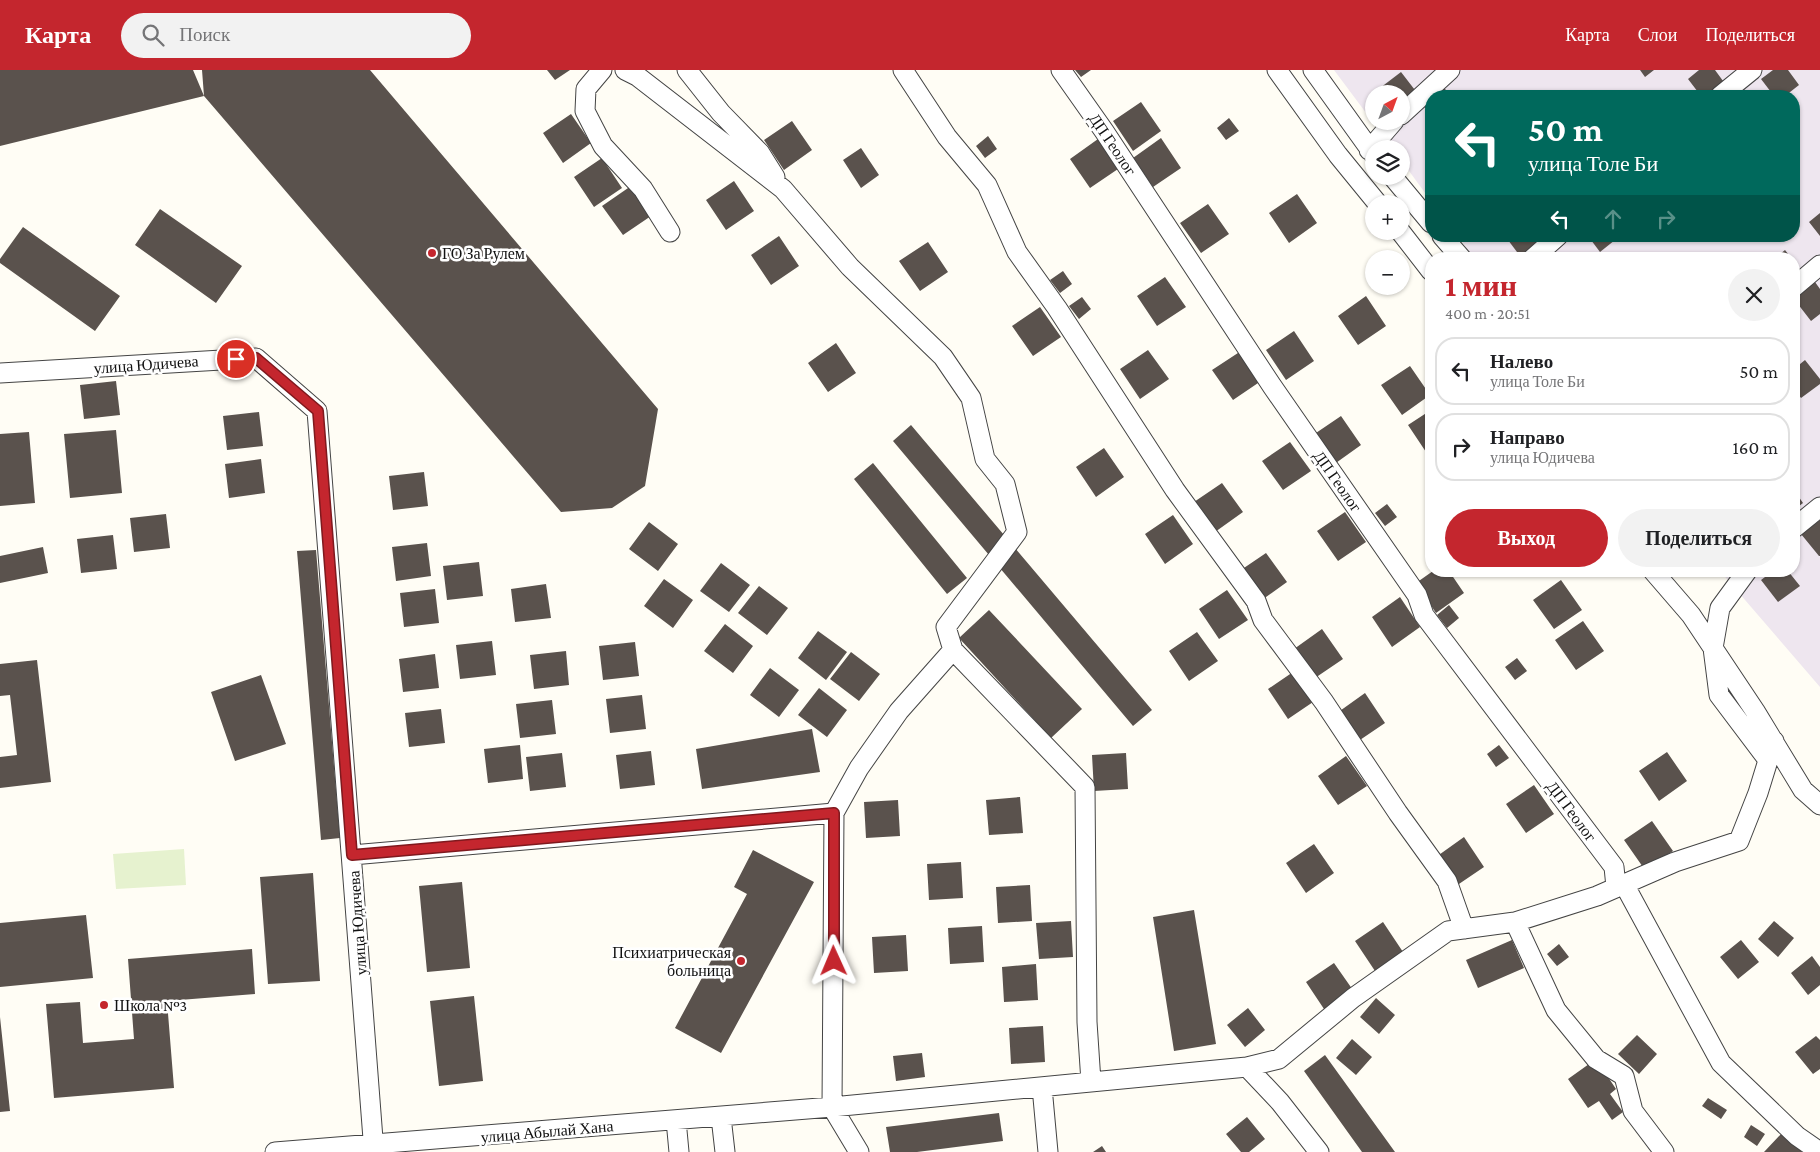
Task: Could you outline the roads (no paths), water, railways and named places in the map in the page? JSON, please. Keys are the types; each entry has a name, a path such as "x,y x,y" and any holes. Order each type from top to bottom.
{"street":[{"path":"602,70 586,89 585,112 602,146 643,189 670,232"},
{"path":"625,70 637,76 783,189"},
{"path":"687,70 721,113 760,153 783,189 850,267 943,356 971,398 985,459 1005,484 1017,532 946,627 953,650 1085,787 1087,1022 1091,1082"},
{"path":"903,70 947,137 987,185 1018,252 1057,308 1175,490 1256,601 1262,620 1324,702 1398,813 1448,881 1464,929"},
{"name":"ДП Геолог","path":"1060,70 1104,131 1272,386 1417,595 1424,615 1614,867 1620,886 1721,1062 1797,1136 1820,1152"},
{"path":"1276,70 1338,155 1371,195"},
{"path":"1313,70 1365,143"},
{"path":"1428,90 1450,70"},
{"path":"1727,90 1752,70"},
{"path":"1410,107 1425,93"},
{"path":"1399,185 1425,216"},
{"path":"1407,240 1425,263"},
{"path":"1447,242 1456,252"},
{"path":"1540,252 1551,242"},
{"path":"1800,281 1820,265"},
{"name":"улица Юдичева","path":"0,374 256,358 318,411 374,1148"},
{"path":"1800,523 1820,507"},
{"path":"1658,577 1692,615 1804,790 1820,805"},
{"path":"1739,577 1720,608 1713,648 1719,695 1768,760"},
{"path":"859,1152 832,1107 834,813 859,768 899,711 953,650"},
{"name":"улица Абылай Хана","path":"275,1152 374,1148 832,1107 1247,1067 1279,1059 1353,998 1448,931 1515,922 1620,886 1675,862 1739,841 1774,742"},
{"path":"352,855 834,813"},
{"path":"1515,922 1556,1010 1596,1059 1624,1076 1633,1111 1664,1152"},
{"path":"1247,1067 1280,1102 1319,1152"},
{"path":"1042,1087 1048,1152"},
{"path":"721,1117 724,1152"},
{"path":"676,1120 679,1152"}],"place":[{"name":"ГО За Рулем","path":"432,253"},
{"name":"Психиатрическая больница","path":"741,961"},
{"name":"Школа №3","path":"104,1005"}]}
